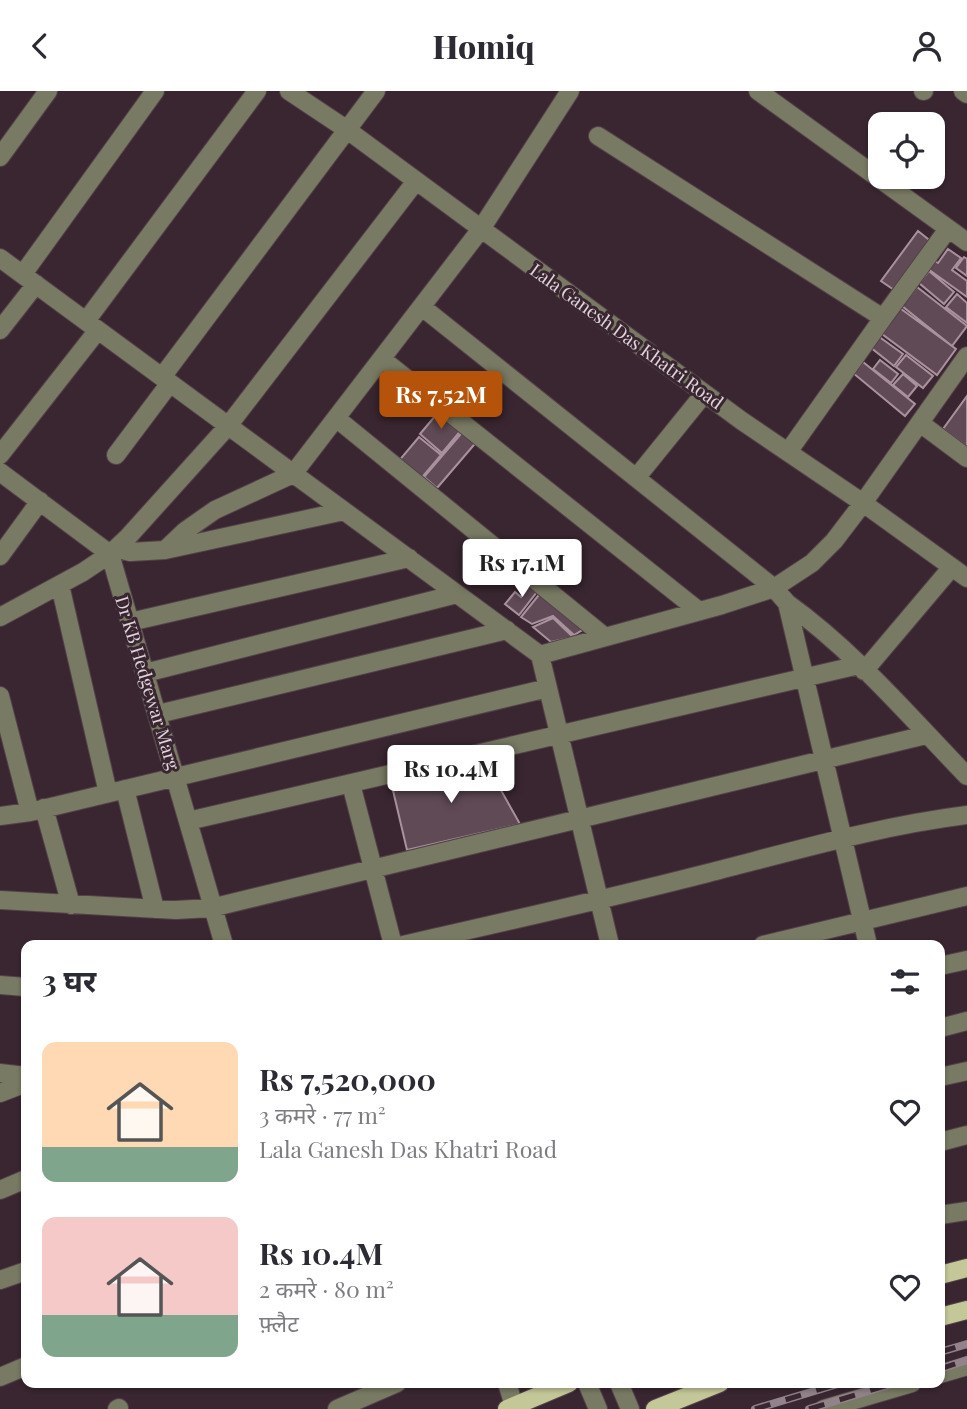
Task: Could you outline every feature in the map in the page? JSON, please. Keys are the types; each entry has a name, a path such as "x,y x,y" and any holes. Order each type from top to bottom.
{"main road":[{"path":"945,1274 967,1268"},
{"path":"945,1316 967,1310"},
{"path":"510,1408 557,1388"},
{"path":"655,1409 708,1388"}],"street":[{"path":"0,157 48,91"},
{"path":"0,330 29,279 155,91"},
{"path":"0,455 257,91"},
{"name":"Lala Ganesh Das Khatri Road","path":"289,91 346,129 704,394 967,578"},
{"path":"116,455 166,380 376,91"},
{"path":"165,550 185,531 215,510 293,474 481,229 570,91"},
{"path":"763,92 967,242"},
{"path":"598,136 883,318"},
{"path":"0,617 60,585 113,551 228,426 416,181"},
{"path":"788,452 948,229"},
{"path":"0,258 540,655 609,940"},
{"path":"422,307 816,624 967,776"},
{"path":"540,655 774,588 812,563 834,541 863,503 967,356"},
{"path":"382,359 699,611"},
{"path":"636,478 704,394"},
{"path":"336,418 605,637"},
{"path":"920,423 967,458"},
{"path":"0,471 113,551 165,550 344,511"},
{"path":"0,556 40,501"},
{"name":"Dr KB Hedgewar Marg","path":"113,551 130,622 222,940"},
{"path":"130,622 408,558"},
{"path":"188,821 804,678 861,668 952,566"},
{"path":"60,585 116,791 155,909"},
{"path":"145,673 457,594"},
{"path":"787,603 867,940"},
{"path":"158,714 506,630"},
{"path":"0,816 37,810 548,688"},
{"path":"0,696 71,905"},
{"path":"1,897 71,905 155,909 211,908 926,734"},
{"path":"351,784 392,940"},
{"path":"425,940 598,901 920,821 967,815"},
{"path":"784,940 967,895"},
{"path":"945,965 967,960"},
{"path":"0,985 21,987"},
{"path":"945,1027 967,1021"},
{"path":"945,1076 967,1071"},
{"path":"0,1073 21,1075"},
{"path":"0,1093 21,1085"},
{"path":"945,1141 967,1135"},
{"path":"0,1190 21,1181"},
{"path":"945,1214 967,1211"},
{"path":"0,1280 21,1273"},
{"path":"945,1373 967,1366"},
{"path":"0,1377 21,1368"},
{"path":"337,1409 385,1388"},
{"path":"508,1388 510,1408"},
{"path":"589,1388 598,1409"},
{"path":"621,1388 630,1409"},
{"path":"824,1409 895,1388"}],"building":[{"path":"918,231 933,243 897,292 881,281"},
{"path":"948,249 961,258 952,270 967,281 967,297 928,269 935,261 938,263"},
{"path":"964,257 967,259 967,276 956,268"},
{"path":"929,271 954,292 944,304 919,283"},
{"path":"917,287 967,326 952,346 902,306"},
{"path":"957,294 967,303 967,323 946,307"},
{"path":"897,306 956,349 937,375 878,331"},
{"path":"878,336 903,354 894,366 870,347"},
{"path":"906,355 933,376 923,388 896,367"},
{"path":"880,360 898,374 891,383 873,369"},
{"path":"863,362 915,404 905,416 853,373"},
{"path":"903,374 917,386 908,397 893,385"},
{"path":"967,396 967,447 943,429"},
{"path":"441,409 463,428 442,453 420,434"},
{"path":"466,428 479,439 437,488 424,477"},
{"path":"419,437 441,455 419,481 397,463"},
{"path":"532,582 540,588 519,615 505,604 515,592 521,597"},
{"path":"542,591 584,629 574,635 553,616 532,624 521,617"},
{"path":"553,618 573,637 551,642 533,627"},
{"path":"484,760 520,824 407,850 391,782"}],"railway":[{"path":"945,1351 967,1344"},
{"path":"945,1367 967,1360"},
{"path":"755,1409 824,1388"},
{"path":"809,1409 878,1388"}]}
